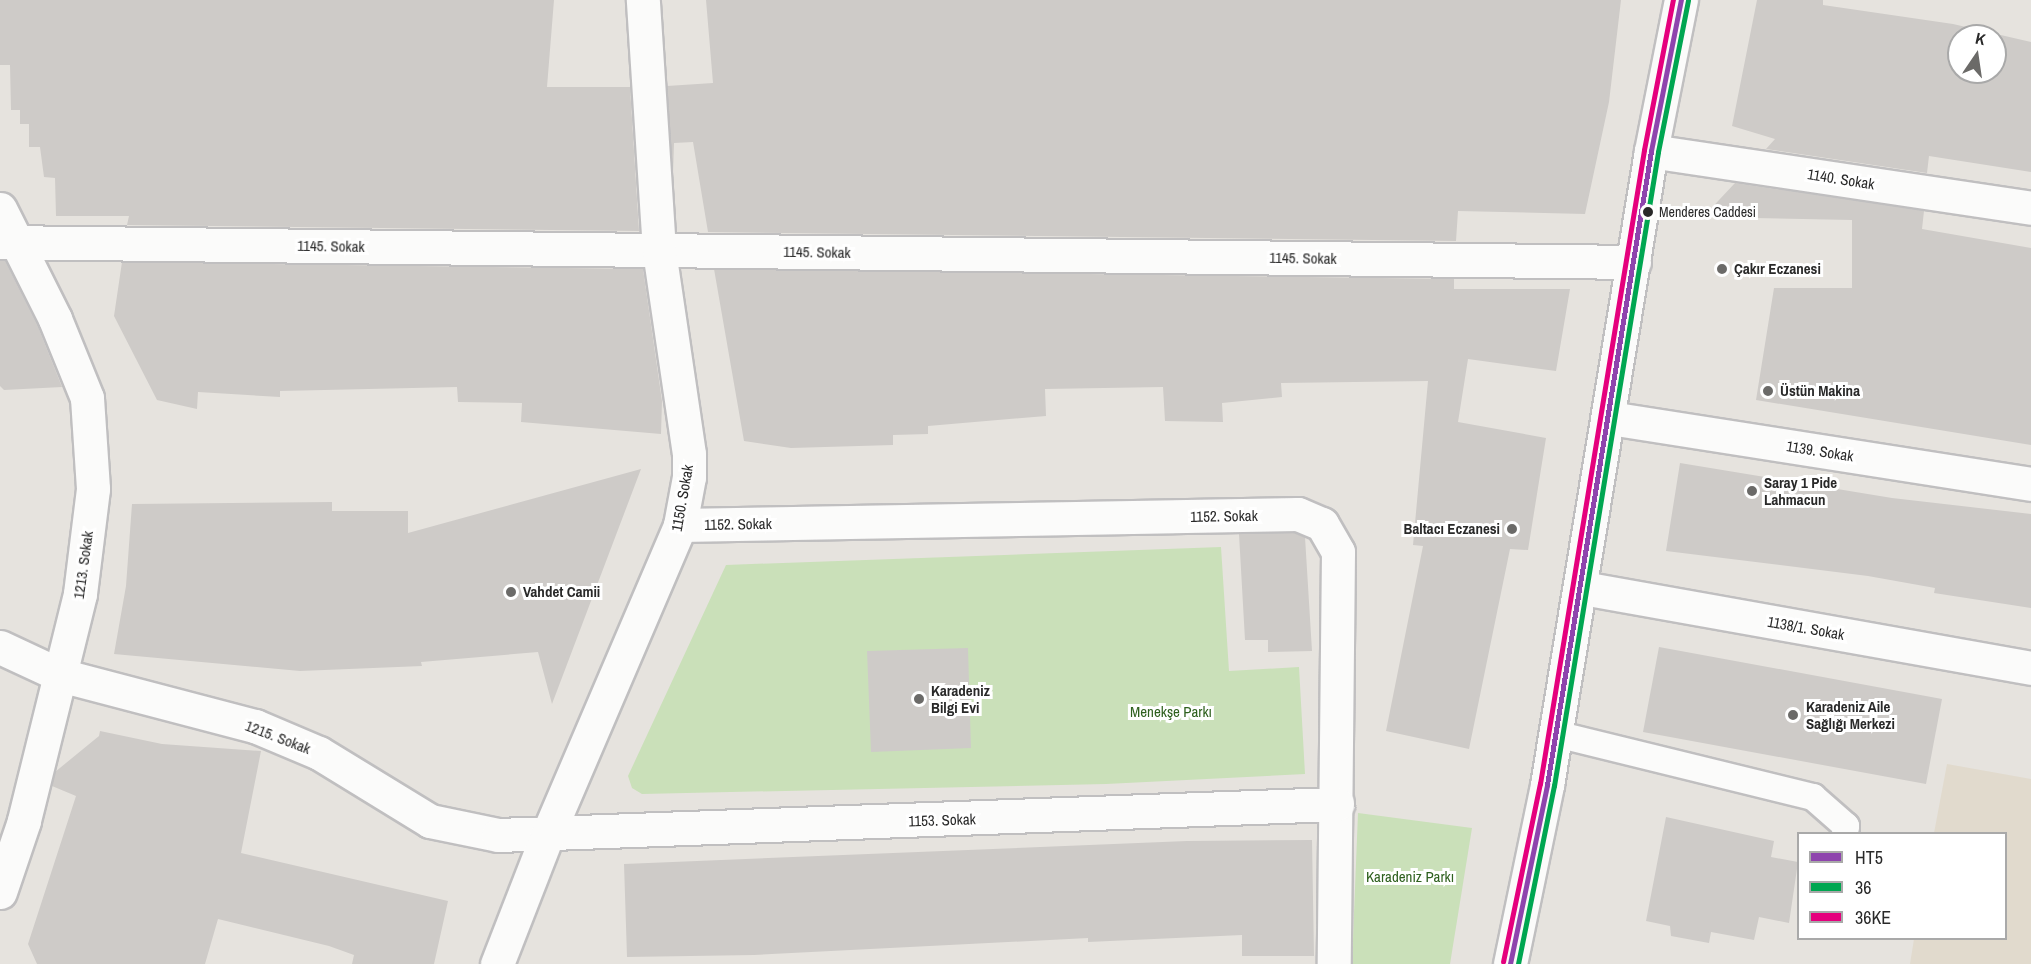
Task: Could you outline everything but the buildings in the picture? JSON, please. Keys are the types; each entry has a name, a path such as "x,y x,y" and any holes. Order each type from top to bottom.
{"street":[{"name":"1150. Sokak","path":"497,964 547,836 680,525 689,453 659,250 643,0"},
{"path":"1510,964 1556,734 1582,588 1651,151 1681,0"},
{"name":"1140. Sokak","path":"1651,151 2031,208"},
{"name":"1213. Sokak","path":"0,209 8,243 55,319 87,398 93,489 80,594 60,675 12,815 0,892"},
{"name":"1145. Sokak","path":"8,243 1634,262"},
{"name":"1139. Sokak","path":"1610,418 2031,484"},
{"name":"1152. Sokak","path":"680,525 1298,514 1322,524 1338,552 1334,964"},
{"name":"1138/1. Sokak","path":"1582,588 2031,668"},
{"name":"1215. Sokak","path":"0,647 60,675 255,726 320,753 430,821 498,835 547,836"},
{"name":"1153. Sokak","path":"547,836 1336,804"}],"lane":[{"path":"1556,734 1813,797 1846,826 1845,832"}],"shaded area":[{"path":"1947,764 2031,779 2031,964 1910,964 1914,940 2007,940 2007,832 1934,832"}],"green space":[{"name":"Menekşe Parkı","path":"1221,547 1229,671 1299,667 1305,774 1106,784 642,794 632,788 628,776 726,565"},
{"name":"Karadeniz Parkı","path":"1358,813 1472,828 1450,964 1352,964"}],"transit line":[{"name":"36KE","path":"1503,962 1540,784 1644,150 1673,0"},
{"name":"HT5","path":"1510,964 1547,785 1651,151 1681,0"},
{"name":"36","path":"1518,964 1554,786 1658,152 1688,1"}],"place":[{"name":"Menderes Caddesi","path":"1648,212"},
{"name":"Çakır Eczanesi","path":"1722,269"},
{"name":"Üstün Makina","path":"1768,391"},
{"name":"Saray 1 Pide Lahmacun","path":"1752,491"},
{"name":"Baltacı Eczanesi","path":"1512,529"},
{"name":"Vahdet Camii","path":"511,592"},
{"name":"Karadeniz Bilgi Evi","path":"919,699"},
{"name":"Karadeniz Aile Sağlığı Merkezi","path":"1793,715"}]}
